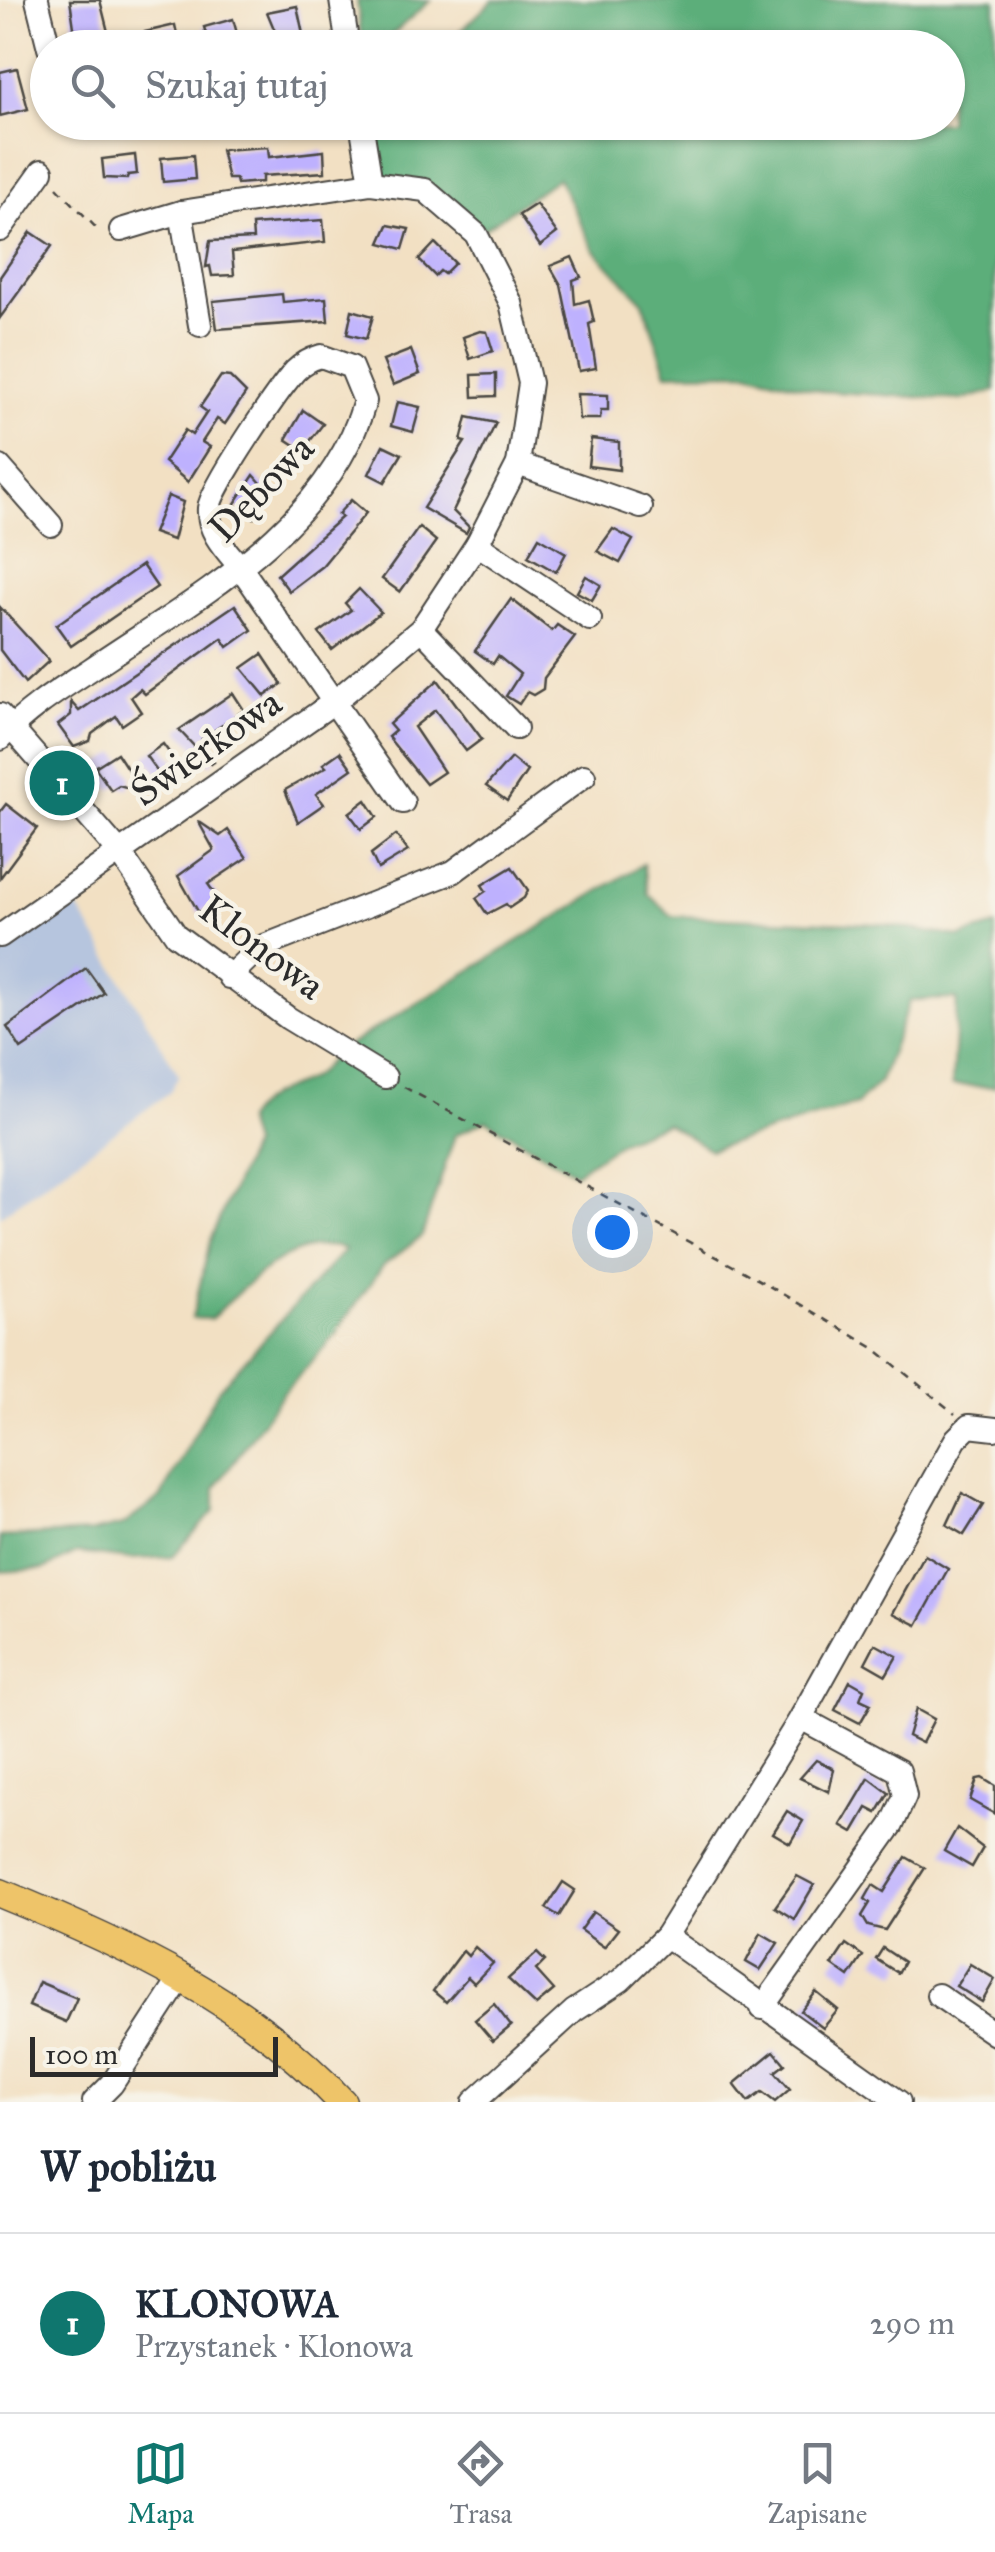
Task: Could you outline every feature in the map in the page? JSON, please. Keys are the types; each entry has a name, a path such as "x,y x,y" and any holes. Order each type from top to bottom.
{"main road":[{"path":"0,1893 113,1939 182,1976 274,2039 342,2102"}],"street":[{"path":"37,0 44,30"},
{"path":"341,0 345,30"},
{"path":"364,140 370,183"},
{"path":"0,230 42,171"},
{"name":"Świerkowa","path":"0,936 334,702 421,629 478,544 518,464 530,383 511,302 476,234 425,190 370,183 181,212 121,230"},
{"path":"181,212 200,326"},
{"name":"Dębowa","path":"4,727 240,568 321,489 350,447 365,401 351,367 321,356 296,370 221,482 209,503 209,517"},
{"path":"518,464 641,507"},
{"path":"0,468 51,525"},
{"name":"Świerkowa","path":"209,517 212,530 403,802"},
{"path":"478,544 590,620"},
{"path":"421,629 516,728"},
{"name":"Klonowa","path":"4,727 120,853 176,935 230,976 385,1076"},
{"path":"230,976 258,948 453,872 584,776"},
{"path":"474,2102 574,2011 620,1980 666,1936 801,1718 956,1438 969,1426 995,1429"},
{"path":"762,2008 892,1824 905,1796 899,1772 801,1718"},
{"path":"666,1936 899,2102"},
{"path":"94,2102 118,2093 182,1976"},
{"path":"938,1995 995,2034"}],"path":[{"path":"42,171 100,232 121,230"},
{"path":"385,1076 841,1328 874,1348 969,1426"}],"shaded area":[{"path":"74,901 179,1075 170,1092 0,1216 0,955"}],"green space":[{"path":"357,0 431,0 397,30 360,30"},
{"path":"493,0 995,0 995,391 961,400 820,391 748,372 667,373 643,302 594,250 558,178 484,229 377,175 374,140 965,140 965,30 462,30"},
{"path":"643,864 648,894 672,916 880,924 960,937 995,926 995,1087 952,1085 957,999 910,1000 880,1081 857,1104 710,1150 666,1123 623,1140 575,1173 486,1120 455,1135 422,1236 383,1266 327,1345 283,1393 215,1488 215,1510 172,1557 131,1559 77,1553 44,1569 0,1572 0,1537 92,1532 123,1525 161,1497 218,1390 345,1249 325,1246 289,1255 255,1278 211,1319 192,1318 211,1238 252,1145 245,1121 256,1107 313,1076 333,1055"}],"building":[{"path":"70,0 100,0 108,30 74,30"},
{"path":"297,6 302,30 274,30 267,12"},
{"path":"233,19 236,30 205,30 204,27"},
{"path":"17,68 28,109 0,116 0,72"},
{"path":"268,147 269,157 324,151 325,172 262,176 262,182 237,184 236,179 228,179 221,150"},
{"path":"135,155 137,174 128,175 127,179 104,178 102,159"},
{"path":"193,155 195,179 163,182 161,158"},
{"path":"536,204 557,233 540,246 519,215"},
{"path":"323,220 325,242 232,252 234,275 212,276 210,266 206,267 210,241 253,239 252,225"},
{"path":"388,225 409,229 403,249 380,243"},
{"path":"31,232 52,246 0,318 0,277"},
{"path":"435,243 455,263 444,274 440,271 435,276 419,260"},
{"path":"572,257 581,277 573,280 575,304 589,300 594,322 589,324 596,368 579,371 561,285 550,266"},
{"path":"282,294 283,302 326,298 328,321 217,329 213,301"},
{"path":"352,310 373,316 366,339 347,334"},
{"path":"487,332 493,351 470,359 463,337"},
{"path":"411,350 420,374 393,385 383,361"},
{"path":"496,374 496,396 473,397 472,375"},
{"path":"221,376 230,377 246,393 225,424 217,419 202,442 210,447 188,482 164,462 185,430 192,435 207,412 200,407"},
{"path":"577,394 608,395 608,410 601,410 600,419 579,419"},
{"path":"397,402 420,407 413,432 391,426"},
{"path":"303,410 323,424 303,450 286,439"},
{"path":"467,417 496,423 453,511 469,527 466,533 423,508 465,442 461,441"},
{"path":"591,439 619,442 619,470 588,466"},
{"path":"383,445 402,454 385,482 369,474"},
{"path":"254,475 270,493 254,518 234,505"},
{"path":"168,496 183,502 173,540 153,533"},
{"path":"351,500 366,513 322,566 289,591 277,575 342,517 338,514"},
{"path":"419,527 436,541 400,592 382,579"},
{"path":"613,529 633,540 620,563 597,551"},
{"path":"539,537 566,553 556,572 528,556"},
{"path":"142,565 157,587 71,646 56,625"},
{"path":"586,576 601,585 592,600 577,592"},
{"path":"359,589 381,612 332,650 319,633 351,610 345,603"},
{"path":"511,599 552,631 557,625 575,637 544,678 543,689 533,695 527,692 519,704 506,696 520,674 498,656 493,664 475,651"},
{"path":"235,605 252,630 228,647 222,638 145,694 140,689 131,697 141,712 122,725 116,716 92,734 90,741 74,747 58,725 71,715 71,702 79,711"},
{"path":"0,607 49,661 25,683 0,650"},
{"path":"262,654 282,684 265,696 242,668"},
{"path":"438,680 482,739 466,751 435,710 414,727 444,772 426,784 388,737 395,731 389,724"},
{"path":"233,693 244,710 202,739 214,762 211,764 179,730"},
{"path":"163,744 176,762 159,774 146,756"},
{"path":"340,752 352,769 316,794 324,804 298,822 285,790 326,767 323,764"},
{"path":"117,753 132,776 129,788 119,785 111,790 95,767"},
{"path":"511,758 527,771 507,801 486,786"},
{"path":"366,800 377,817 361,829 349,813"},
{"path":"6,804 37,828 0,878 0,812"},
{"path":"198,821 220,836 228,830 247,858 208,884 219,900 199,913 178,876 214,850"},
{"path":"396,835 408,851 378,869 371,854"},
{"path":"512,867 528,890 524,898 509,908 506,904 487,914 476,898 486,891 482,885"},
{"path":"86,968 104,993 21,1049 7,1027"},
{"path":"962,1493 983,1505 964,1535 947,1525"},
{"path":"925,1555 948,1569 917,1625 893,1613"},
{"path":"875,1644 897,1656 886,1675 865,1663"},
{"path":"850,1681 864,1689 860,1699 871,1704 860,1723 835,1710"},
{"path":"916,1709 934,1719 922,1743 908,1736"},
{"path":"816,1760 834,1769 829,1792 800,1778"},
{"path":"869,1778 889,1793 877,1813 867,1808 853,1832 841,1825"},
{"path":"977,1779 995,1786 995,1814 970,1800"},
{"path":"787,1811 803,1821 790,1843 773,1833"},
{"path":"957,1828 983,1848 972,1867 944,1851"},
{"path":"906,1857 925,1868 885,1930 868,1926 862,1916 870,1903 865,1899 873,1885 884,1892"},
{"path":"797,1876 814,1885 794,1919 775,1907"},
{"path":"563,1882 575,1890 559,1916 546,1908"},
{"path":"593,1912 618,1929 604,1947 580,1930"},
{"path":"761,1933 778,1943 760,1970 746,1962"},
{"path":"846,1944 863,1956 849,1977 832,1965"},
{"path":"475,1947 493,1963 474,1983 468,1977 446,2002 433,1991 463,1951 468,1956"},
{"path":"883,1948 904,1962 898,1973 876,1959"},
{"path":"537,1953 545,1961 536,1970 554,1990 536,2005 508,1979"},
{"path":"970,1964 995,1979 982,2002 956,1986"},
{"path":"39,1982 77,1998 66,2022 29,2006"},
{"path":"816,1992 838,2010 823,2028 801,2011"},
{"path":"494,2004 511,2026 493,2041 475,2020"},
{"path":"774,2051 785,2064 775,2072 790,2089 775,2102 762,2092 748,2102 734,2084"}],"place":[{"name":"KLONOWA","path":"62,783"}]}
